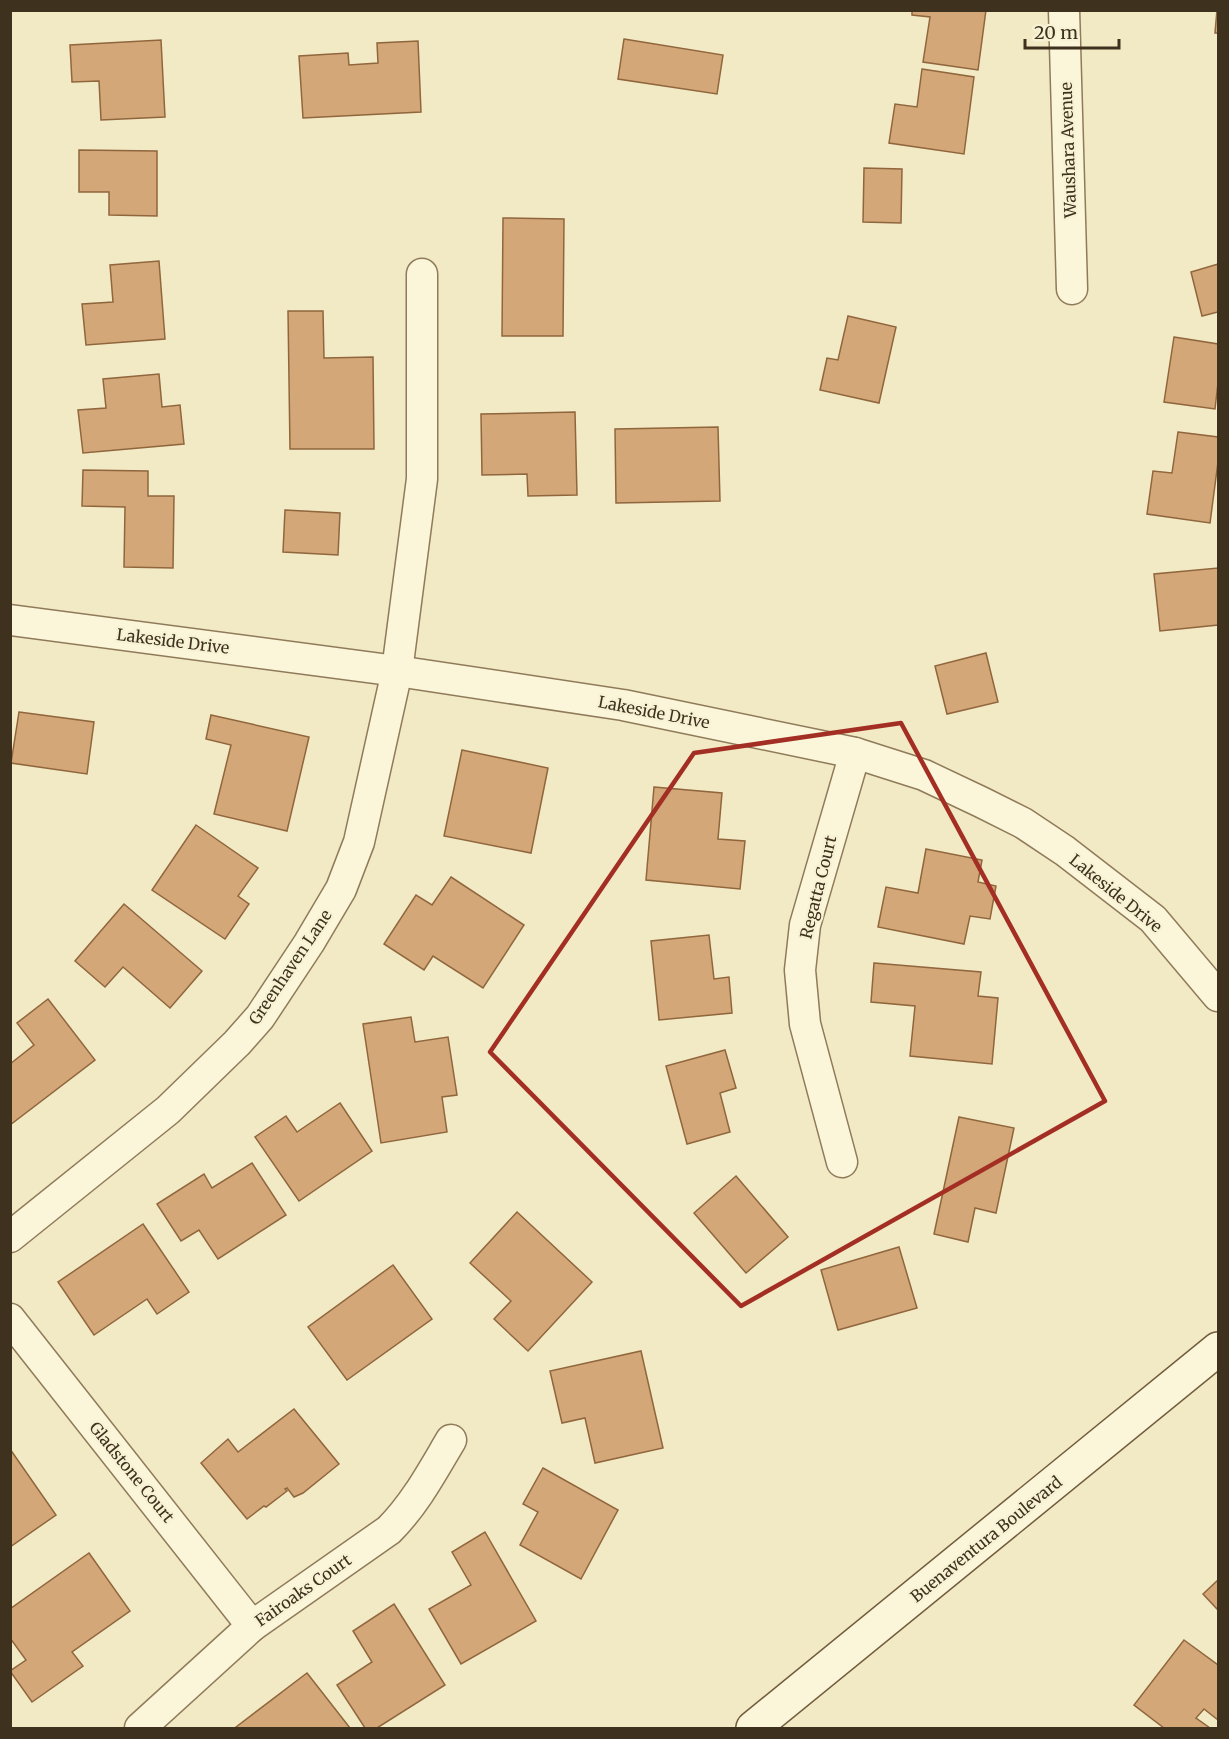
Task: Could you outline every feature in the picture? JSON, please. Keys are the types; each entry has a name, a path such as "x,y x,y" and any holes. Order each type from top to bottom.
{"main road":[{"name":"Buenaventura Boulevard","path":"753,1728 1218,1349"}],"street":[{"name":"Waushara Avenue","path":"1064,10 1072,289"},
{"name":"Greenhaven Lane","path":"10,1237 168,1110 231,1050 260,1017 309,943 345,879 360,842 397,671 422,479 422,274"},
{"name":"Lakeside Drive","path":"10,620 397,671 623,705 855,753 924,775 1031,829 1074,858 1153,919 1218,996"},
{"name":"Regatta Court","path":"842,1162 805,1024 800,970 805,925 855,753"},
{"name":"Gladstone Court","path":"10,1319 252,1626"},
{"name":"Fairoaks Court","path":"140,1728 252,1626 389,1530 405,1514 417,1497 451,1440"}],"highlighted area":[{"path":"901,723 1105,1101 741,1306 490,1052 694,753"}],"building":[{"path":"912,10 986,10 978,70 923,62 930,17 912,15"},
{"path":"1217,10 1218,33 1215,33"},
{"path":"624,39 723,55 717,94 618,79"},
{"path":"161,40 165,117 101,120 99,81 72,82 70,45"},
{"path":"418,41 421,112 303,118 299,56 348,53 349,65 378,63 377,43"},
{"path":"922,69 974,77 964,154 889,143 895,104 917,107"},
{"path":"79,150 157,151 157,216 109,215 109,192 79,192"},
{"path":"864,168 902,169 901,223 863,222"},
{"path":"503,218 564,219 563,336 502,336"},
{"path":"159,261 165,339 86,345 82,304 113,302 110,265"},
{"path":"1218,264 1218,312 1202,316 1191,272"},
{"path":"288,311 323,311 324,358 373,357 374,449 290,449"},
{"path":"848,316 896,327 879,403 820,390 827,358 838,360"},
{"path":"1174,337 1218,344 1215,409 1164,402"},
{"path":"159,374 162,407 180,405 184,444 83,453 78,410 106,408 103,379"},
{"path":"575,412 577,495 528,496 527,474 482,475 481,414"},
{"path":"718,427 720,501 616,503 615,429"},
{"path":"1178,432 1218,437 1218,462 1210,523 1147,514 1153,471 1172,473"},
{"path":"83,470 148,471 148,496 174,496 173,568 124,567 125,507 82,506"},
{"path":"285,510 340,513 338,555 283,552"},
{"path":"1218,568 1218,625 1160,631 1154,574"},
{"path":"986,653 998,702 947,714 935,666"},
{"path":"19,712 94,722 87,774 11,763"},
{"path":"211,715 309,737 287,831 214,814 231,745 206,739"},
{"path":"462,750 548,768 531,853 444,836"},
{"path":"654,787 722,793 718,839 745,841 740,889 646,880"},
{"path":"196,825 258,868 238,896 249,904 225,939 152,890"},
{"path":"926,849 982,860 978,882 996,886 990,919 970,916 964,944 878,927 886,887 918,893"},
{"path":"451,877 524,925 483,988 433,956 424,970 384,944 416,895 432,905"},
{"path":"124,904 202,971 170,1008 123,967 105,987 75,961"},
{"path":"709,935 714,979 729,977 732,1013 659,1020 651,941"},
{"path":"874,963 981,972 978,996 998,998 992,1064 910,1056 915,1006 871,1002"},
{"path":"48,999 95,1060 10,1125 10,1064 34,1045 17,1023"},
{"path":"411,1017 415,1042 448,1037 457,1095 442,1097 447,1132 381,1143 363,1024"},
{"path":"725,1050 736,1088 720,1093 730,1132 687,1144 666,1066"},
{"path":"340,1103 372,1151 299,1201 255,1137 286,1116 297,1132"},
{"path":"959,1117 1014,1128 996,1213 975,1208 968,1242 934,1234"},
{"path":"252,1163 286,1215 218,1259 199,1230 181,1241 157,1204 204,1174 212,1188"},
{"path":"736,1176 788,1237 746,1273 694,1213"},
{"path":"517,1212 592,1282 528,1351 494,1319 511,1301 470,1263"},
{"path":"143,1224 189,1292 157,1314 147,1299 94,1335 58,1282"},
{"path":"899,1247 917,1308 838,1330 821,1270"},
{"path":"393,1265 432,1319 347,1380 308,1327"},
{"path":"641,1351 663,1448 595,1463 585,1418 562,1423 550,1371"},
{"path":"294,1409 339,1464 303,1493 294,1497 287,1488 285,1489 287,1491 247,1519 201,1463 228,1439 238,1452"},
{"path":"10,1449 56,1515 10,1547"},
{"path":"543,1468 618,1510 581,1579 520,1545 538,1512 523,1504"},
{"path":"485,1532 536,1621 461,1664 429,1609 471,1585 452,1552"},
{"path":"89,1553 130,1611 72,1652 83,1666 32,1702 10,1671 26,1660 10,1638 10,1609"},
{"path":"1218,1580 1218,1610 1203,1594"},
{"path":"394,1604 445,1685 377,1728 365,1728 337,1685 372,1662 353,1631"},
{"path":"1184,1640 1218,1665 1218,1720 1204,1709 1196,1718 1210,1728 1164,1728 1134,1705"},
{"path":"307,1673 350,1728 236,1727"}]}
